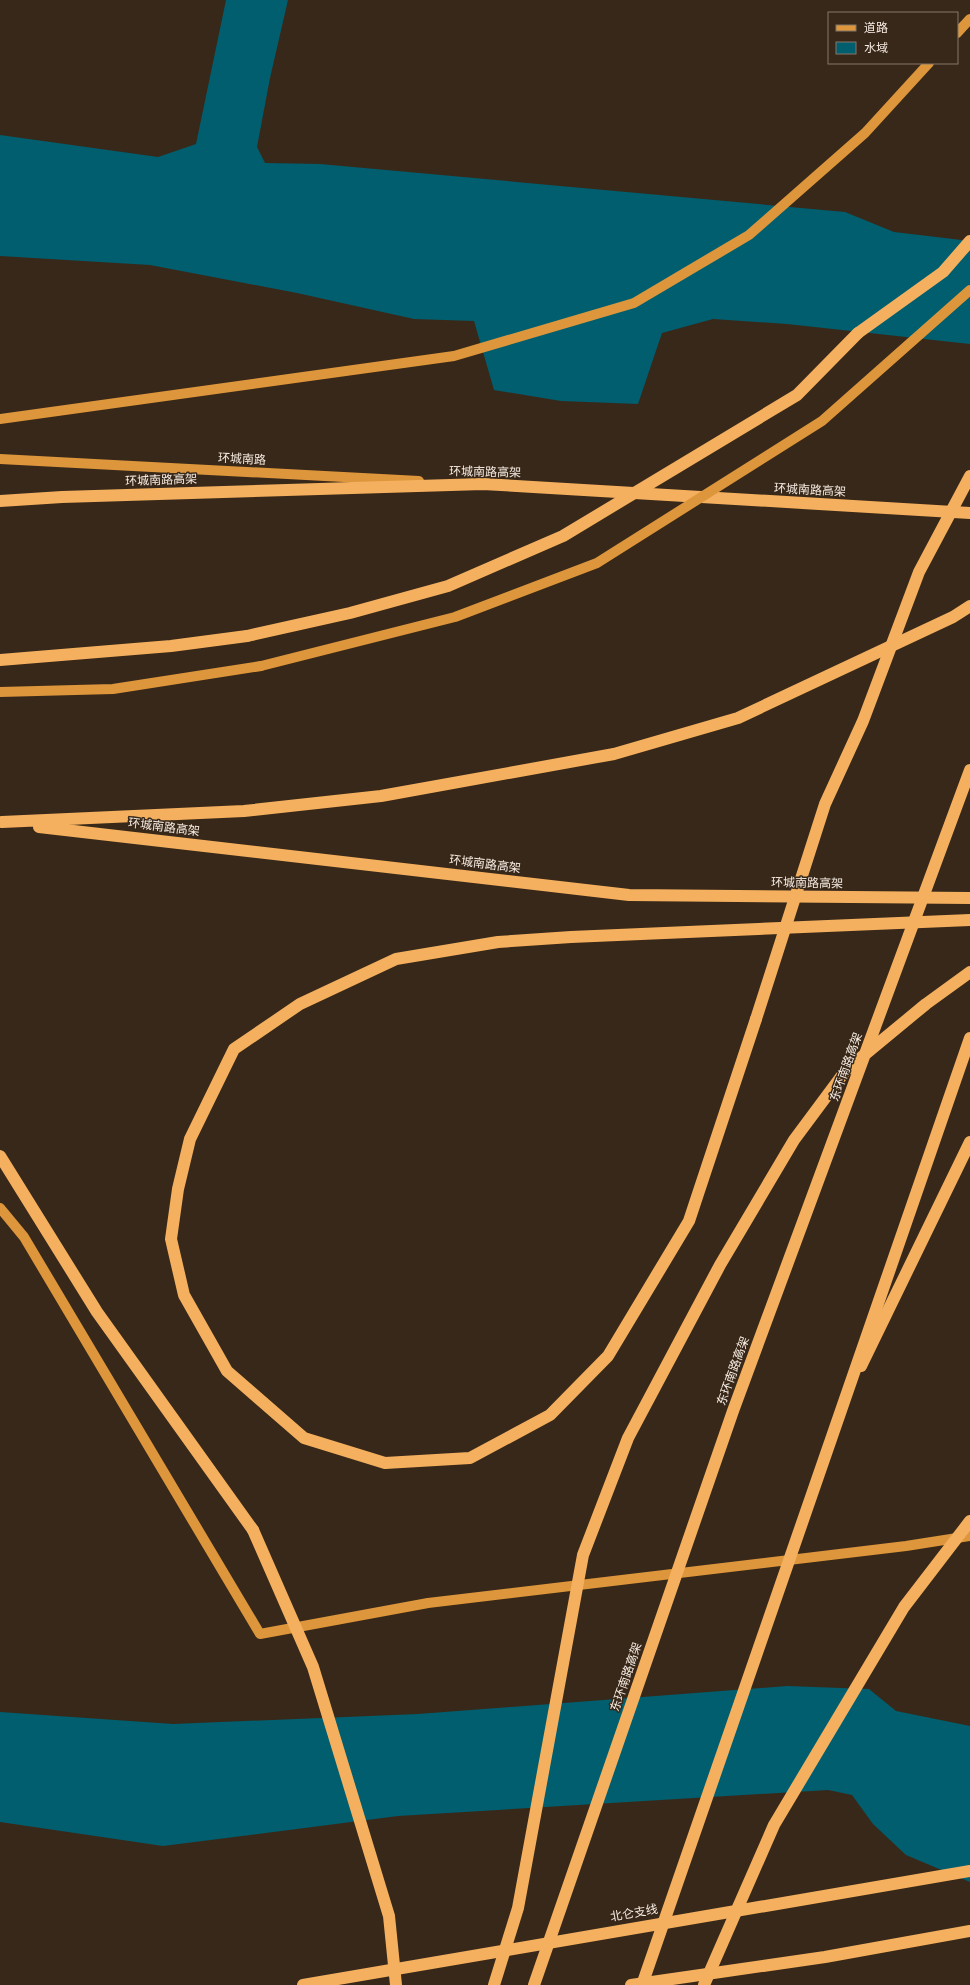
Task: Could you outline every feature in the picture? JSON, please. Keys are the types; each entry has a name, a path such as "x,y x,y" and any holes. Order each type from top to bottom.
{"highway":[{"path":"0,660 171,646 247,636 350,613 448,586 563,536 797,396 858,333 944,272 970,241"},
{"path":"970,476 919,572 863,721 824,804 756,1019 689,1221 608,1356 550,1415 470,1458 385,1462 304,1438 227,1371 184,1295 171,1239 178,1189 190,1139 234,1049 300,1004 396,959 498,942 571,937 970,920"},
{"name":"环城南路高架","path":"0,501 62,497 483,484 970,513"},
{"path":"1,822 244,811 381,796 614,754 738,718 953,617 970,606"},
{"name":"东环南路高架","path":"534,1985 733,1411 970,770"},
{"name":"环城南路高架","path":"1,822 629,895 970,898"},
{"path":"494,1985 518,1908 583,1555 628,1438 720,1265 794,1140 846,1070 926,1004 970,972"},
{"path":"642,1985 970,1038"},
{"path":"845,1397 970,1142"},
{"path":"0,1156 97,1312 253,1530 313,1668 389,1916 396,1985"},
{"path":"704,1985 774,1825 904,1607 970,1520"},
{"name":"北仑支线","path":"303,1985 843,1891 970,1871"},
{"path":"631,1985 825,1957 970,1931"}],"main road":[{"path":"958,32 970,19"},
{"path":"0,419 454,356 634,302 749,235 866,133 928,64"},
{"path":"0,692 113,689 261,666 455,617 598,563 822,422 970,290"},
{"name":"环城南路","path":"0,459 483,484"},
{"path":"0,1208 24,1237 260,1634 428,1603 906,1546 970,1536"}],"water":[{"path":"226,0 288,0 270,78 257,147 265,163 320,164 845,212 894,232 970,241 970,344 787,324 713,319 662,333 638,404 561,401 494,390 474,321 414,319 297,293 150,265 0,256 0,135 158,157 196,144"},
{"path":"787,1686 869,1689 896,1711 970,1726 970,1882 906,1855 873,1824 852,1795 828,1790 398,1816 163,1846 0,1822 0,1712 173,1724 418,1714"}]}
